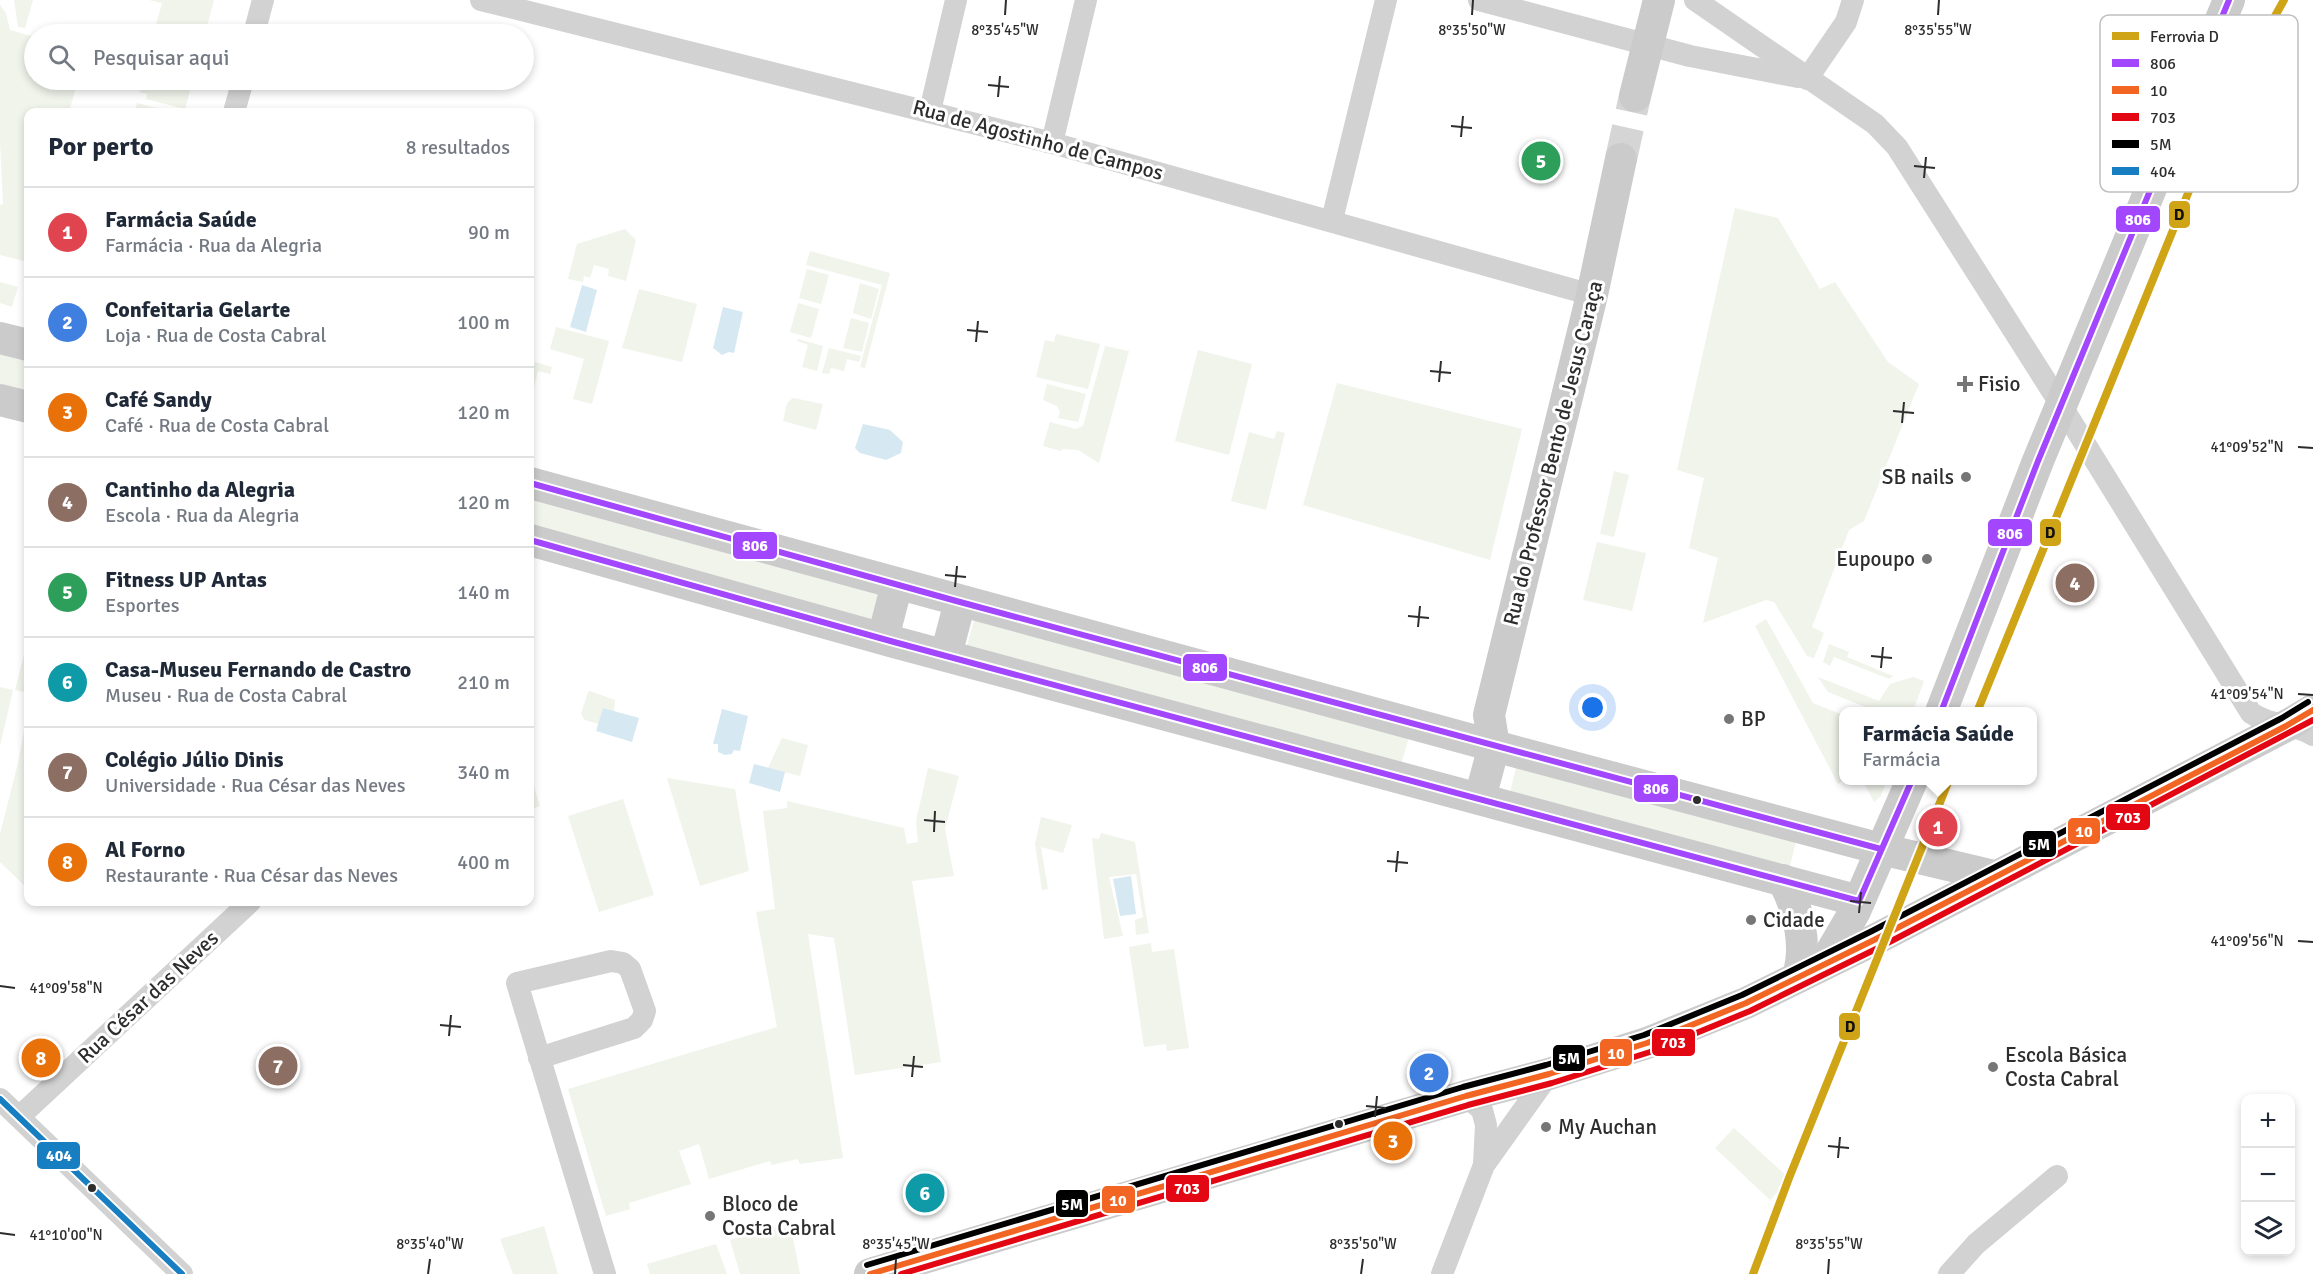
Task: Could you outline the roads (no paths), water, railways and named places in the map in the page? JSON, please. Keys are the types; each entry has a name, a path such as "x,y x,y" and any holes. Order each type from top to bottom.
{"main road":[{"path":"1635,96 1659,0"},
{"path":"2223,15 2229,0"},
{"name":"Rua do Professor Bento de Jesus Caraça","path":"1494,746 1489,715 1592,295 1621,159"},
{"path":"1943,707 2061,405 2149,192"},
{"path":"0,338 24,344"},
{"path":"0,400 24,406"},
{"path":"534,484 1494,746 1881,849 1994,876"},
{"path":"534,541 882,638 1859,901"},
{"path":"882,638 897,584"},
{"path":"946,655 960,602"},
{"path":"870,1274 1466,1096 1549,1074 1658,1038 1746,1003 1994,876 2299,730 2313,710"},
{"path":"1480,798 1494,746"},
{"path":"1811,970 1845,931 1909,785"},
{"path":"1783,880 1797,909 1802,964 1811,970"}],"street":[{"path":"257,24 263,0"},
{"name":"Rua de Agostinho de Campos","path":"481,0 1052,143 1592,295"},
{"path":"930,111 956,0"},
{"path":"1052,143 1086,0"},
{"path":"1332,220 1386,0"},
{"path":"1479,0 1647,45 1807,79"},
{"path":"1695,0 1875,124 1897,147 2061,405 2251,713 2261,720 2299,730"},
{"path":"1807,79 1846,22 1853,0"},
{"path":"235,108 240,90"},
{"name":"Rua César das Neves","path":"19,1118 246,906"},
{"path":"539,1058 634,1028 642,1020 645,1011 630,969 623,963 611,961 517,983 539,1058 605,1274"},
{"path":"1442,1274 1484,1165 1549,1074"},
{"path":"1466,1096 1482,1110 1486,1125 1484,1165"},
{"path":"0,1099 182,1274"},
{"path":"1949,1274 1976,1244 2057,1176"}],"tunnel":[{"path":"1621,159 1635,96"}],"rail line":[{"name":"D","path":"2276,15 2284,0"},
{"name":"D","path":"1979,707 2189,192"},
{"name":"D","path":"1753,1274 1789,1178 1947,785"}],"place":[{"name":"Fitness UP Antas","path":"1541,161"},
{"name":"Fisio","path":"1965,384"},
{"name":"SB nails","path":"1966,477"},
{"name":"Eupoupo","path":"1927,559"},
{"name":"Cantinho da Alegria","path":"2075,583"},
{"name":"BP","path":"1729,719"},
{"name":"Farmácia Saúde","path":"1938,827"},
{"name":"Cidade","path":"1751,920"},
{"name":"Al Forno","path":"41,1058"},
{"name":"Colégio Júlio Dinis","path":"278,1066"},
{"name":"Escola Básica Costa Cabral","path":"1993,1067"},
{"name":"Confeitaria Gelarte","path":"1429,1073"},
{"name":"My Auchan","path":"1546,1127"},
{"name":"Café Sandy","path":"1393,1141"},
{"name":"Casa-Museu Fernando de Castro","path":"925,1193"},
{"name":"Bloco de Costa Cabral","path":"710,1216"}]}
